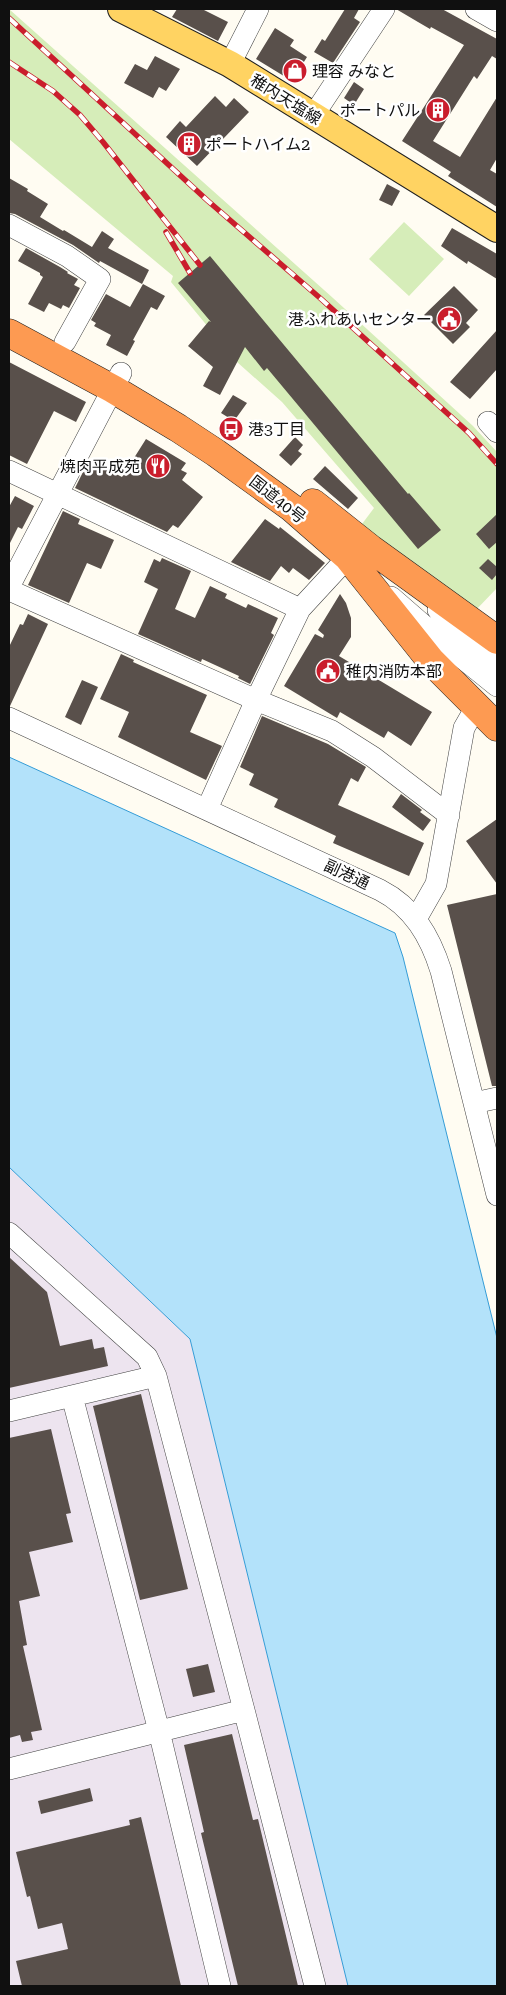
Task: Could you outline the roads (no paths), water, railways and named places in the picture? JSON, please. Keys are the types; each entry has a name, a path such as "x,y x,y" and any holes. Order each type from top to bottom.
{"highway":[{"name":"国道40号","path":"9,313 65,342 117,381"},
{"name":"国道40号","path":"9,333 188,413 291,487 360,553 497,640"},
{"name":"国道40号","path":"360,553 431,661 497,727"}],"main road":[{"name":"稚内天塩線","path":"121,9 230,64 497,229"}],"street":[{"path":"230,64 258,9"},
{"path":"313,116 384,9"},
{"path":"476,9 497,21"},
{"path":"9,225 67,256 100,279 65,342"},
{"path":"117,381 56,494 9,589 256,700 332,731 373,757 449,815"},
{"path":"9,470 300,609"},
{"path":"207,809 256,700 300,609 360,553"},
{"path":"360,553 497,664"},
{"path":"360,553 445,644 497,686"},
{"path":"416,920 436,884 464,728 476,707"},
{"name":"副港通","path":"9,718 394,897 416,920 428,937 441,971 497,1195"},
{"path":"474,1103 497,1098"},
{"path":"9,1233 147,1357 156,1376 315,1986"},
{"path":"9,1411 156,1376"},
{"path":"72,1396 159,1731 220,1986"},
{"path":"9,1769 244,1710"}],"water":[{"path":"9,757 395,933 403,957 497,1338 497,1986 348,1986 190,1339 9,1167"}],"railway":[{"path":"9,18 208,201 320,298 469,433 497,464"},
{"path":"9,62 53,91 80,115 200,265"},
{"path":"166,232 190,273"}],"place":[{"name":"理容 みなと","path":"295,71"},
{"name":"ポートパル","path":"438,110"},
{"name":"ポートハイム2","path":"189,144"},
{"name":"港ふれあいセンター","path":"449,319"},
{"name":"港3丁目","path":"231,429"},
{"name":"焼肉平成苑","path":"158,466"},
{"name":"稚内消防本部","path":"328,671"}]}
